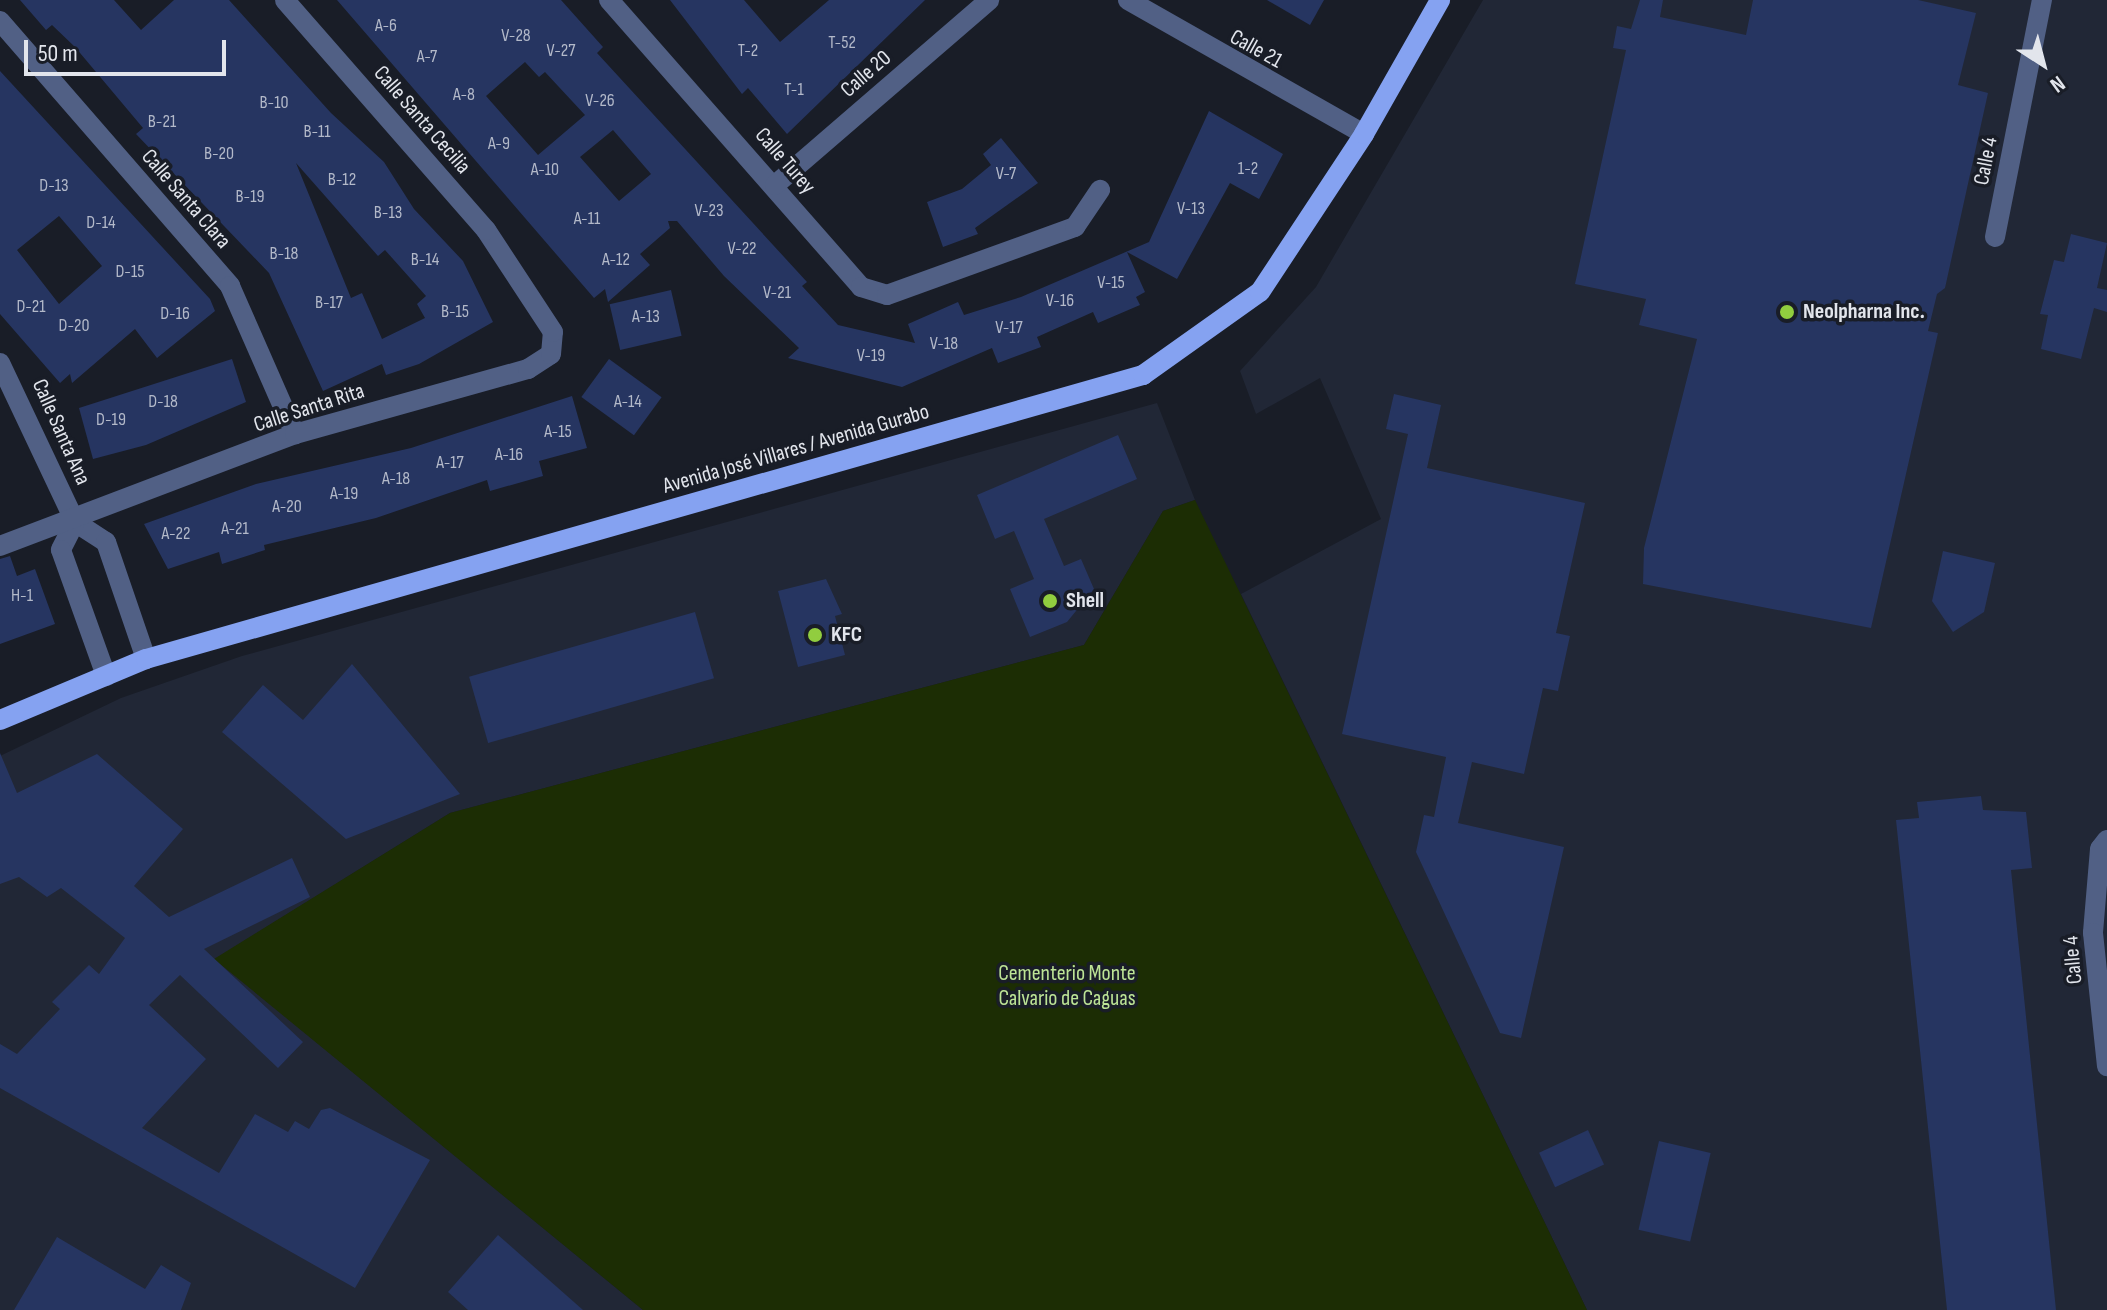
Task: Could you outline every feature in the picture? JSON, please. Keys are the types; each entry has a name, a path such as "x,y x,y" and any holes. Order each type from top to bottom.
{"main road":[{"name":"Avenida José Villares / Avenida Gurabo","path":"0,720 146,659 1143,375 1260,292 1364,134 1440,0"}],"street":[{"name":"Calle Santa Cecilia","path":"285,0 486,230 517,277"},
{"name":"Calle 20","path":"775,185 989,0"},
{"name":"Calle 21","path":"1128,0 1364,134"},
{"name":"Calle 4","path":"1995,237 2042,0"},
{"name":"Calle Turey","path":"613,1 861,287 887,295 1075,227 1100,190"},
{"name":"Calle Santa Clara","path":"0,21 230,286 295,434"},
{"name":"Calle Santa Rita","path":"0,546 75,522 295,434 528,369 551,354 553,332 517,277"},
{"name":"Calle Santa Ana","path":"0,363 75,522 106,542 146,659"},
{"name":"Calle Santa Ana","path":"75,522 61,550 106,676"},
{"name":"Calle 4","path":"2103,844 2093,933 2107,1066"}],"shaded area":[{"path":"1483,0 2107,0 2107,1310 1587,1310 1241,594 1381,519 1320,378 1256,414 1240,371 1316,287"},
{"path":"1157,403 1195,500 1163,511 1084,645 450,813 215,959 643,1310 0,1310 0,756 121,698 242,656"}],"green space":[{"name":"Cementerio Monte Calvario de Caguas","path":"1195,500 1587,1310 643,1310 214,959 450,813 1084,645 1163,511"}],"building":[{"path":"20,0 114,0 141,30 174,0 229,0 331,113 384,162 414,209 463,261 493,322 419,364 386,375 382,364 323,391 269,273 136,134 143,128 75,47 52,25 46,30","holes":["296,163 378,256 385,250 426,296 417,304 425,318 382,339 362,293 351,298"]},
{"path":"337,0 561,0 603,47 597,53 807,282 802,286 838,325 915,343 908,324 958,302 964,315 1021,297 1149,242 1209,111 1283,154 1259,199 1230,183 1177,279 1127,252 1145,292 1136,297 1140,305 1098,323 1093,312 1037,337 1041,347 998,363 992,348 902,387 788,358 799,348 724,276 677,221 668,221 670,228 640,254 650,265 608,302 605,289 594,298","holes":["525,62 539,77 545,72 585,115 538,155 486,96","613,130 651,174 619,201 580,157"]},
{"path":"670,0 744,0 780,42 829,0 925,0 787,134 748,88 742,94"},
{"path":"1267,0 1324,0 1310,25"},
{"name":"Neolpharna Inc.","path":"1640,0 1663,0 1660,17 1746,35 1753,0 1918,0 1976,13 1958,85 1988,93 1945,288 1937,294 1928,331 1938,333 1871,628 1643,584 1644,548 1697,339 1639,325 1646,299 1575,284 1626,50 1613,48 1617,26 1631,29"},
{"path":"0,71 210,299 215,311 157,358 135,329 72,383 70,374 60,383 0,314","holes":["59,216 102,266 59,304 17,250"]},
{"path":"1001,138 1038,183 975,228 978,234 943,247 927,202 962,189 991,165 983,154"},
{"path":"2071,234 2107,243 2097,288 2107,290 2107,312 2094,308 2081,359 2041,349 2048,315 2040,314 2054,260 2064,262"},
{"path":"671,290 682,336 620,350 610,304"},
{"path":"232,359 246,402 146,445 93,459 79,408"},
{"path":"609,359 662,397 634,435 581,397"},
{"path":"1394,394 1441,405 1427,468 1585,503 1556,633 1570,636 1558,691 1543,688 1524,774 1472,762 1458,823 1564,847 1521,1038 1500,1033 1416,852 1424,815 1434,817 1446,757 1342,734 1408,434 1386,429"},
{"path":"572,396 587,448 539,461 543,476 490,491 487,480 376,518 264,545 265,550 222,564 219,552 168,569 144,524 256,484 411,448"},
{"path":"1118,435 1137,479 1044,519 1064,566 1081,559 1094,589 1067,622 1030,637 1010,589 1034,579 1014,531 995,539 977,495"},
{"path":"1943,551 1995,563 1984,612 1953,632 1932,601"},
{"path":"10,556 17,576 35,569 55,624 0,644 0,559"},
{"name":"KFC","path":"826,579 842,614 835,616 845,655 798,667 778,591"},
{"path":"695,612 714,678 488,743 469,677"},
{"path":"352,664 460,794 346,839 222,732 263,685 303,720"},
{"path":"0,753 17,793 97,754 183,829 134,886 169,917 292,858 310,897 204,949 303,1042 278,1068 180,975 149,1005 206,1059 142,1128 219,1173 255,1114 288,1132 295,1121 309,1129 321,1110 330,1108 430,1160 355,1288 0,1088 0,1044 17,1054 60,1009 52,1002 89,965 99,974 125,938 61,888 47,897 19,877 0,884"},
{"path":"1981,796 1983,810 2026,812 2032,868 2011,870 2056,1310 1947,1310 1896,820 1919,818 1917,802"},
{"path":"1588,1130 1604,1164 1555,1187 1539,1153"},
{"path":"1659,1141 1711,1153 1690,1242 1639,1230"},
{"path":"498,1235 583,1310 468,1310 448,1292"},
{"path":"57,1237 145,1289 161,1265 191,1283 181,1310 14,1310"}],"place":[{"name":"Neolpharna Inc.","path":"1787,312"},
{"name":"Shell","path":"1050,601"},
{"name":"KFC","path":"815,635"}]}
